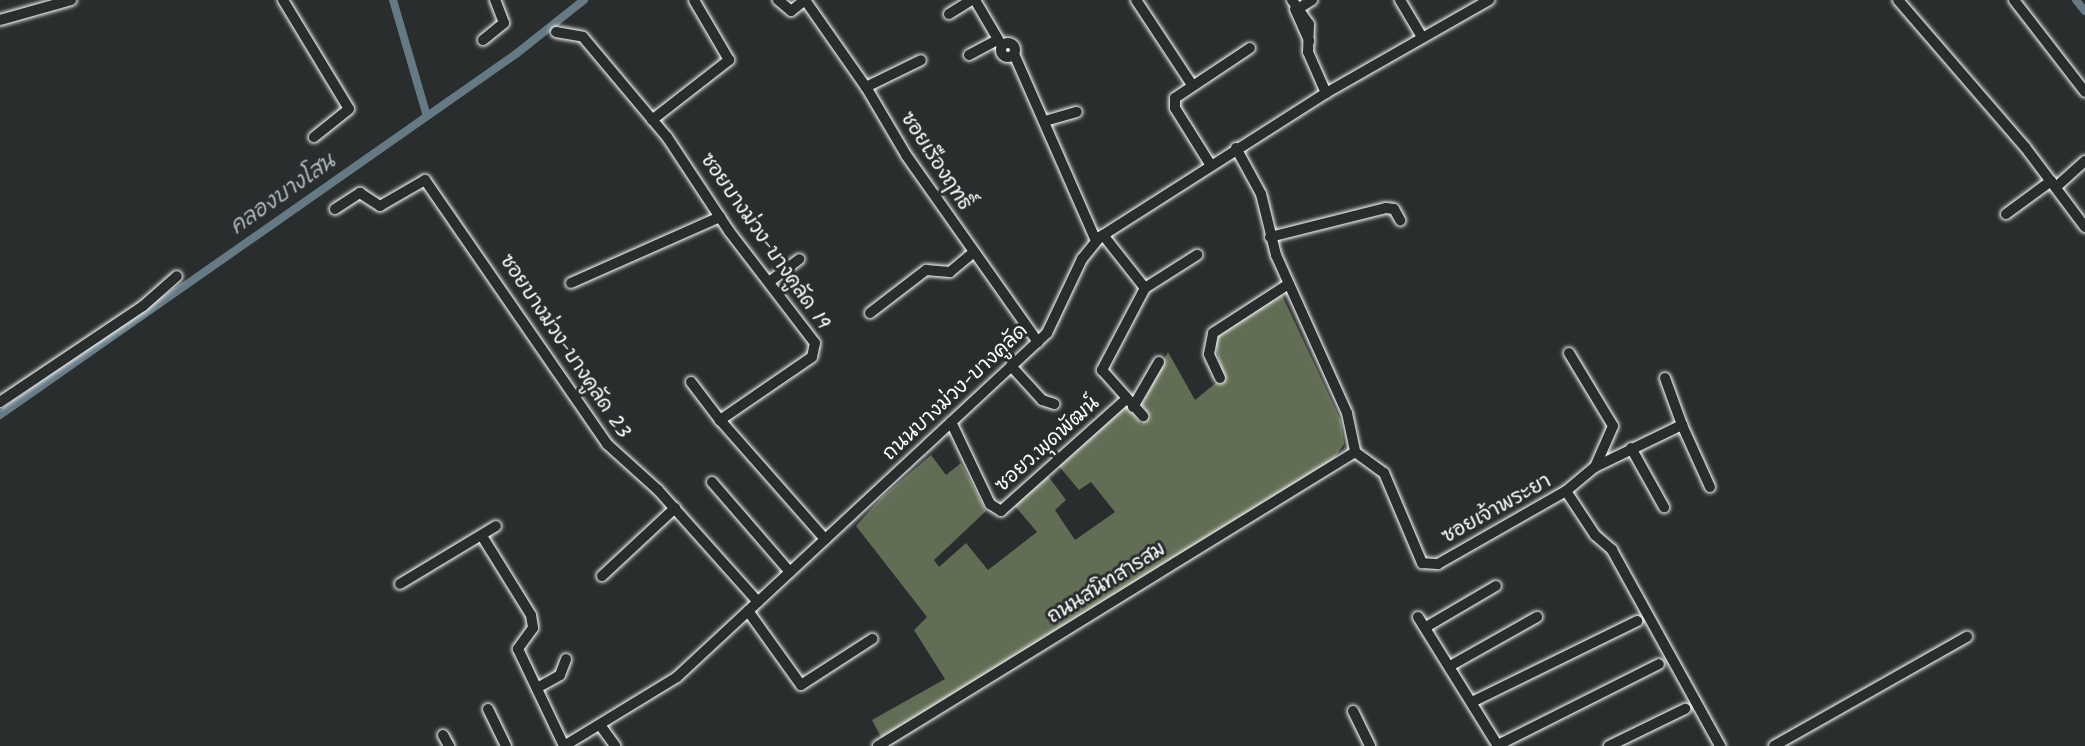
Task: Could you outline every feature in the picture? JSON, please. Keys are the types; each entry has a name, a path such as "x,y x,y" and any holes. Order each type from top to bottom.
{"street":[{"path":"0,20 71,0"},
{"path":"283,0 349,109 314,137"},
{"path":"483,40 504,23 495,0"},
{"path":"652,120 729,60 694,0"},
{"path":"778,0 791,11 805,0"},
{"name":"ซอยเรืองฤทธิ์","path":"805,0 866,87 901,148 1038,342"},
{"path":"949,14 973,0 999,43 1002,55 1014,54 1099,238 1145,288"},
{"path":"1136,0 1192,85"},
{"path":"1312,0 1295,5 1309,24 1310,59 1326,93"},
{"path":"1400,0 1422,37"},
{"name":"ถนนบางม่วง-บางคูลัด","path":"564,746 677,677 1038,342 1099,238 1210,164 1326,93 1489,0"},
{"path":"1898,0 2054,184 2085,227"},
{"path":"2014,0 2085,92"},
{"name":"ซอยบางม่วง-บางคูลัด 19","path":"556,32 583,37 652,120 720,217 808,332 815,353 720,420"},
{"path":"969,55 999,43"},
{"path":"1210,164 1175,108 1175,98 1250,48"},
{"path":"866,87 921,60"},
{"path":"1045,121 1077,112"},
{"path":"1236,148 1261,194 1270,237 1287,285 1347,413 1355,452"},
{"path":"2006,214 2085,161"},
{"name":"ซอยบางม่วง-บางคูลัด 23","path":"335,209 360,193 380,206 425,180 607,444 675,508 758,602"},
{"path":"1270,237 1386,208 1394,209 1400,220"},
{"path":"571,283 720,217"},
{"path":"870,313 926,270 950,272 974,252"},
{"path":"1143,416 1129,404 1102,364 1145,288 1197,255"},
{"path":"769,282 799,259"},
{"path":"0,402 143,306 177,276"},
{"path":"1220,378 1209,354 1213,333 1287,285"},
{"path":"1569,353 1613,426 1595,467"},
{"path":"1129,404 1159,362"},
{"path":"1011,366 1042,400 1054,404"},
{"path":"1665,378 1710,487"},
{"path":"691,382 720,420 825,539"},
{"name":"ซอยว.พุดพัฒน์","path":"951,422 990,504 1001,511 1129,404"},
{"path":"1566,491 1595,467 1682,425"},
{"path":"1631,448 1664,507"},
{"name":"ซอยเจ้าพระยา","path":"1355,452 1384,473 1427,566 1566,491 1595,535 1612,550 1720,746"},
{"name":"ถนนสนิทสารสม","path":"878,746 1355,452"},
{"path":"712,482 790,572"},
{"path":"602,576 675,508"},
{"path":"400,584 496,526"},
{"path":"482,536 531,615 533,628 517,647 564,746"},
{"path":"1426,627 1496,586"},
{"path":"748,611 801,685 872,639"},
{"path":"1418,617 1498,746 1659,664"},
{"path":"1450,666 1537,617"},
{"path":"1472,702 1637,621"},
{"path":"1774,746 1967,637"},
{"path":"537,688 560,675 566,659"},
{"path":"488,709 506,746"},
{"path":"1609,746 1685,709"},
{"path":"1353,711 1370,746"},
{"path":"600,725 615,746"},
{"path":"443,735 449,746"}],"green space":[{"path":"1281,293 1341,421 1344,444 1333,460 882,739 872,720 945,679 914,630 927,617 856,526 881,498 931,455 946,475 961,463 986,511 934,560 939,567 966,543 988,570 1037,532 1014,505 1048,476 1066,500 1055,510 1075,540 1115,512 1091,482 1079,490 1058,465 1126,406 1141,424 1150,417 1142,404 1168,352 1195,400 1223,377 1214,339"}],"waterway":[{"path":"393,0 427,116"},
{"name":"คลองบางโสน","path":"0,415 516,54 584,0"},
{"path":"2076,0 2085,11"}]}
